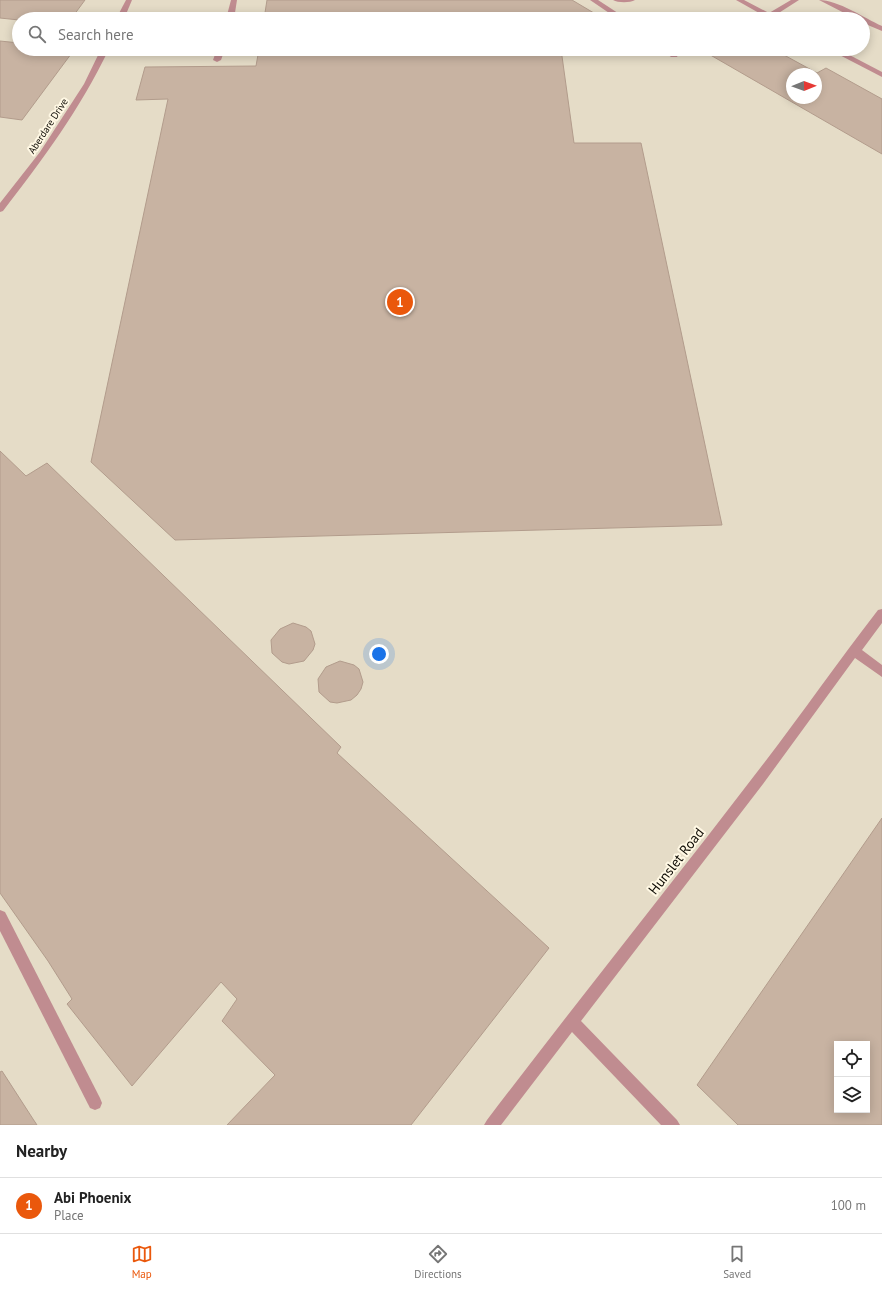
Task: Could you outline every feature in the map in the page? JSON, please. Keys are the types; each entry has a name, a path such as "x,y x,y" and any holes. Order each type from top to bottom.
{"street":[{"path":"123,12 129,0"},
{"path":"231,12 234,0"},
{"path":"593,0 612,12"},
{"path":"616,0 632,0"},
{"path":"739,0 762,12"},
{"path":"778,12 796,0"},
{"path":"822,0 847,12"},
{"path":"870,23 882,29"},
{"name":"Aberdare Drive","path":"0,209 43,154 88,84 102,56"},
{"path":"217,60 218,56"},
{"path":"845,56 882,75"},
{"name":"Hunslet Road","path":"492,1125 571,1021 760,779 852,650 882,614"},
{"path":"852,650 882,672"},
{"path":"0,917 95,1103"},
{"path":"571,1021 672,1125"}],"shaded area":[{"path":"0,0 882,0 882,1125 0,1125"}],"building":[{"path":"0,0 85,0 76,12 12,12 12,19 0,18"},
{"path":"267,0 572,0 592,12 265,12"},
{"path":"0,41 12,42 12,56 70,56 22,120 0,117"},
{"path":"258,56 562,56 574,143 641,143 722,525 175,540 91,462 168,99 136,100 145,67 256,66"},
{"path":"712,56 786,56 808,68 786,68 786,99"},
{"path":"826,68 882,99 882,154 795,104 822,104 822,70"},
{"path":"0,451 26,476 47,463 341,747 337,753 549,948 411,1125 227,1125 275,1075 222,1021 237,999 221,982 132,1086 67,1004 72,999 48,961 0,893"},
{"path":"293,623 306,627 311,631 315,644 313,650 304,661 289,664 282,662 272,653 271,640 280,629"},
{"path":"340,661 354,665 359,669 363,682 357,695 351,700 337,703 330,702 319,692 318,679 326,667"},
{"path":"882,818 882,1125 738,1125 697,1085"},
{"path":"2,1071 37,1125 0,1125 0,1072"}],"place":[{"name":"Abi Phoenix","path":"400,302"}]}
